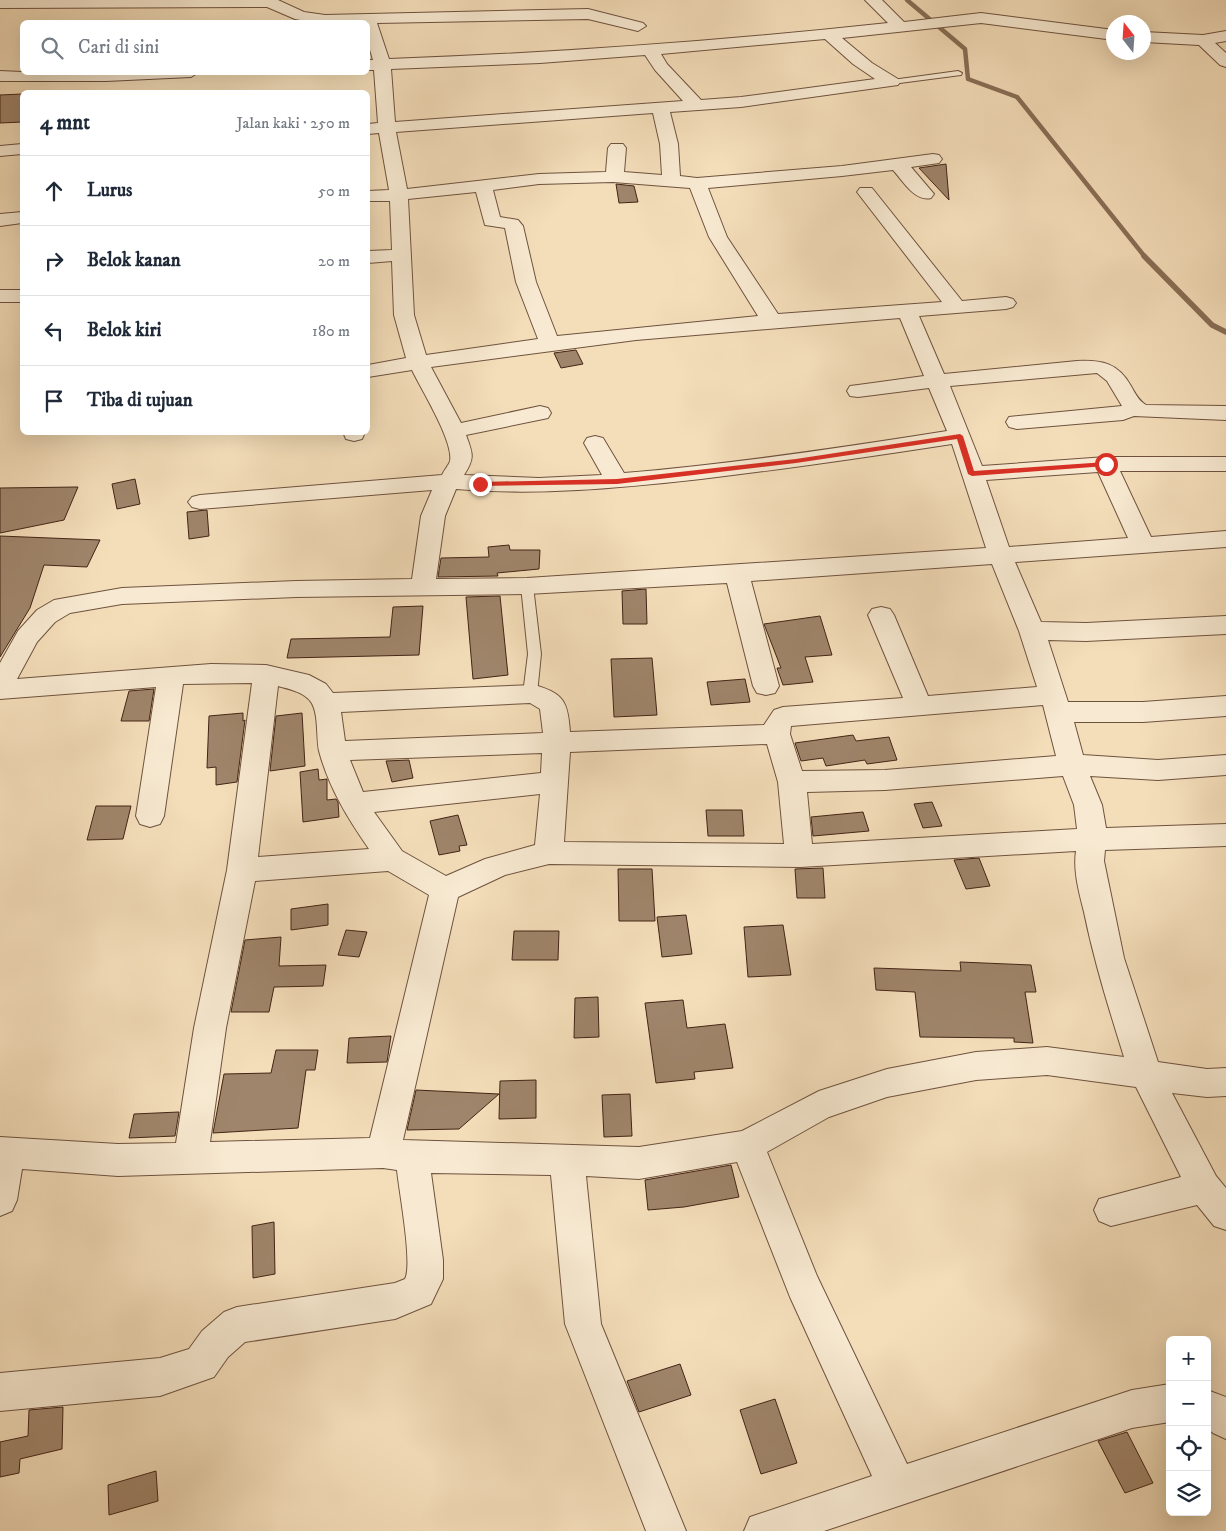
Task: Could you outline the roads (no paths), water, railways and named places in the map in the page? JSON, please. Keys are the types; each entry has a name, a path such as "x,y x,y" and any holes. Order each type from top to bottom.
{"street":[{"path":"0,2 254,2 277,4 297,0"},
{"path":"403,18 405,0"},
{"path":"873,0 907,25"},
{"path":"277,4 300,16 310,18 368,19 588,14 638,26"},
{"path":"375,65 540,58 829,34 946,21 976,12 1028,24 1106,35"},
{"path":"1028,24 1028,20 1032,17 1049,12"},
{"path":"370,32 399,195 404,315 418,362 454,431 461,452 461,462 449,481 433,516 424,588"},
{"path":"829,34 847,52 892,82"},
{"path":"1151,37 1203,40 1226,36"},
{"path":"1203,40 1226,62"},
{"path":"650,49 661,67 696,105"},
{"path":"0,76 127,75"},
{"path":"370,129 741,102 892,82"},
{"path":"660,107 672,161 671,181"},
{"path":"615,177 617,148"},
{"path":"0,151 20,150"},
{"path":"370,196 399,195 539,178 615,177 697,183 933,159"},
{"path":"898,164 925,194"},
{"path":"697,183 718,237 771,320"},
{"path":"483,186 492,220 495,223 510,223 514,226 526,282 549,342"},
{"path":"866,192 957,308"},
{"path":"0,220 20,218"},
{"path":"370,257 402,255"},
{"path":"0,296 20,296"},
{"path":"370,371 549,342 771,320 1006,303"},
{"path":"907,311 960,436 1000,554 1032,631 1072,765 1088,806 1093,839 1089,860 1092,884 1109,958 1146,1075 1204,1187 1226,1214"},
{"path":"858,392 936,381 1077,367 1099,367 1111,372 1134,408"},
{"path":"1017,422 1123,413 1134,408 1157,412 1226,413"},
{"path":"454,431 540,412"},
{"path":"200,502 449,481 480,484 617,482 796,461 960,436"},
{"path":"595,444 617,482"},
{"path":"972,474 1106,464 1226,464"},
{"path":"1106,464 1143,546"},
{"path":"0,688 28,638 46,616 63,606 122,596 296,589 527,586 737,574 1226,539"},
{"path":"737,574 766,686"},
{"path":"881,615 919,705"},
{"path":"1032,631 1086,632 1226,624"},
{"path":"0,688 211,672 266,674 300,682 317,691 326,703 333,751 353,804 392,859 445,890"},
{"path":"191,1158 210,1028 242,870 266,674"},
{"path":"150,816 171,676"},
{"path":"326,703 530,694 546,698 554,708 556,740 549,853"},
{"path":"800,856 795,826 792,782 777,734 778,722 783,717 919,705 1055,704 1143,712 1226,706"},
{"path":"333,751 556,740 777,734"},
{"path":"792,782 885,780 1072,765 1158,770 1226,765"},
{"path":"353,804 554,782"},
{"path":"445,890 478,872 508,862 549,853 800,856 1093,839 1226,836"},
{"path":"242,870 392,859"},
{"path":"0,1392 160,1376 201,1364 215,1344 236,1325 395,1301 418,1292 425,1279 425,1260 397,1155 445,890"},
{"path":"0,1200 4,1153 118,1160 397,1155 639,1163 747,1145 828,1103 887,1083 976,1066 1047,1061 1207,1083 1226,1082"},
{"path":"747,1145 803,1285 898,1488"},
{"path":"567,1160 583,1324 666,1531"},
{"path":"1111,1210 1204,1187"},
{"path":"764,1531 898,1488 1132,1408 1166,1404"},
{"path":"1211,1411 1220,1414 1226,1420"}],"lane":[{"path":"892,82 958,74"},
{"path":"527,586 535,654 535,677 530,694"}],"waterway":[{"path":"907,0 965,49 968,79 1017,97 1145,257"},
{"path":"1144,256 1212,325 1226,332"}]}
